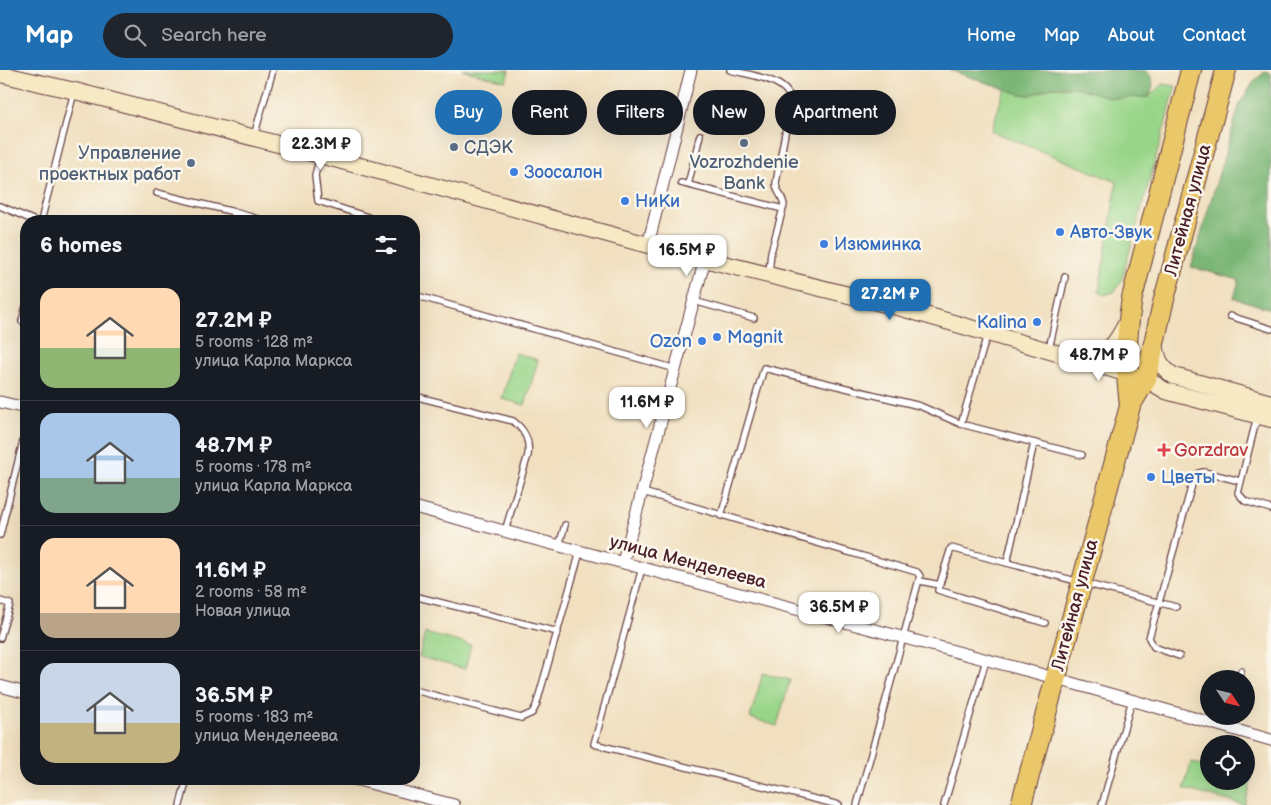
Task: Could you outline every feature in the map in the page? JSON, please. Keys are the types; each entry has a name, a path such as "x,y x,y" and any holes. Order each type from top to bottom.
{"highway":[{"name":"Литейная улица","path":"1130,406 1126,374 1128,320 1191,70"},
{"name":"Литейная улица","path":"1021,805 1130,406 1146,379 1163,304 1226,70"}],"street":[{"path":"648,245 691,70"},
{"path":"0,74 75,91 320,155 648,245 904,309 1146,379 1166,391 1264,417"},
{"path":"623,562 705,258"},
{"path":"1082,360 1092,360 1107,352 1119,338 1128,320"},
{"path":"1155,341 1156,358 1162,368 1174,376 1271,403"},
{"path":"1146,379 1174,376"},
{"path":"0,402 20,407"},
{"name":"улица Менделеева","path":"420,509 1132,700 1200,716"},
{"path":"0,686 20,691"},
{"name":"улица Менделеева","path":"1234,725 1271,740"},
{"path":"377,785 454,805"}],"lane":[{"path":"253,138 274,70"},
{"path":"730,70 780,84 789,93 790,107 776,183 776,189 783,199 784,209 771,252 768,275"},
{"path":"44,215 75,91"},
{"path":"700,135 685,184 784,209"},
{"path":"320,155 315,174 318,201 362,215"},
{"path":"157,194 244,215"},
{"path":"0,206 20,215"},
{"path":"1048,351 1065,277"},
{"path":"420,297 676,369"},
{"path":"694,302 754,318"},
{"path":"1230,316 1271,329"},
{"path":"961,424 988,333"},
{"path":"720,516 764,368 920,406 961,424 1082,455"},
{"path":"420,398 513,421 522,428 529,446 528,455 506,532"},
{"path":"1264,417 1240,481 1238,494 1242,500 1271,509"},
{"path":"1006,563 1034,443"},
{"path":"0,535 20,453"},
{"path":"1180,656 1160,650 1150,643 1148,638 1196,476 1199,473 1209,472 1240,481"},
{"path":"643,492 916,572 920,576 857,805"},
{"path":"559,546 565,525"},
{"path":"1045,623 938,590 951,548 1176,607"},
{"path":"420,692 521,718 527,717 536,706 580,552"},
{"path":"642,568 594,744 821,803 838,805"},
{"path":"920,581 940,585"},
{"path":"420,598 558,632"},
{"path":"0,601 10,604 0,638"},
{"path":"944,805 986,660"},
{"path":"1103,805 1132,700"},
{"path":"180,805 185,785"}],"green space":[{"path":"462,70 509,70 506,81"},
{"path":"949,70 1144,70 1152,79 1153,86 1148,97 1111,98 1076,87 1052,87 1031,95 1020,94"},
{"path":"1266,71 1271,74 1271,309 1234,298 1239,280 1191,267 1240,103 1255,80"},
{"path":"1163,84 1176,86 1121,282 1114,292 1104,295 1099,291 1117,182 991,131 1005,88 1020,94 1030,95 1052,87 1077,87 1111,98 1148,97"},
{"path":"515,353 538,360 525,405 502,399"},
{"path":"425,633 471,645 465,669 420,657"},
{"path":"763,673 790,680 777,726 750,718"},
{"path":"1191,762 1200,764 1200,790 1249,790 1245,805 1184,789"}],"place":[{"name":"Vozrozhdenie Bank","path":"744,143"},
{"name":"СДЭК","path":"454,147"},
{"name":"Управление проектных работ","path":"191,163"},
{"name":"Зоосалон","path":"514,172"},
{"name":"НиКи","path":"625,201"},
{"name":"Авто-Звук","path":"1060,232"},
{"name":"Изюминка","path":"824,244"},
{"name":"Kalina","path":"1037,322"},
{"name":"Magnit","path":"717,337"},
{"name":"Ozon","path":"702,341"},
{"name":"Gorzdrav","path":"1164,450"},
{"name":"Цветы","path":"1151,477"}]}
